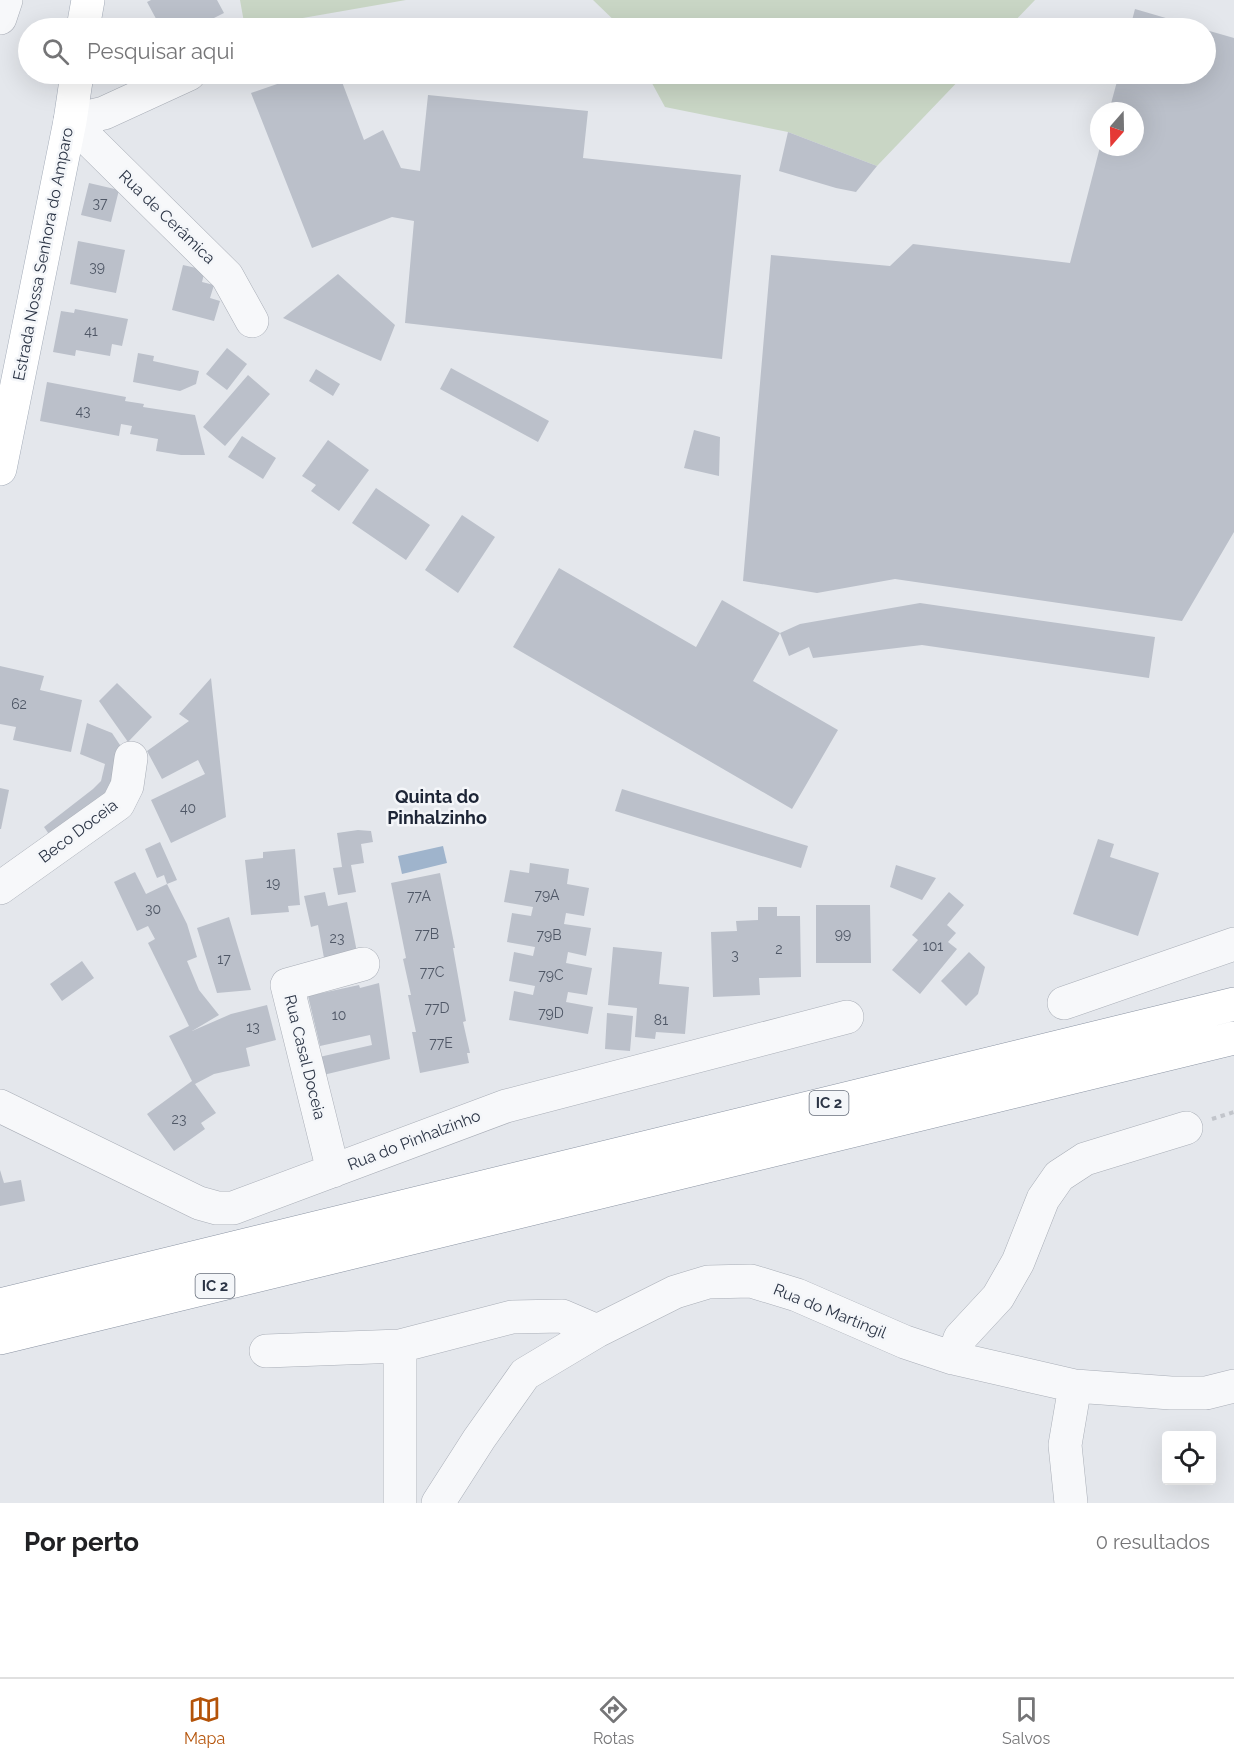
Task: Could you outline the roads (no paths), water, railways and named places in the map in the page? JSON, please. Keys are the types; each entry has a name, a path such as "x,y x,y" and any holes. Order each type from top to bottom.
{"main road":[{"path":"85,18 88,0"},
{"name":"Estrada Nossa Senhora do Amparo","path":"0,469 70,122 76,84"},
{"name":"IC 2","path":"0,1305 1234,1004"},
{"name":"IC 2","path":"0,1338 1234,1038"}],"street":[{"path":"0,18 6,0"},
{"path":"70,122 104,113 167,84"},
{"name":"Rua de Cerâmica","path":"70,122 228,276 252,321"},
{"name":"Beco Doceia","path":"0,888 118,804 127,786 131,758"},
{"path":"1064,1003 1234,944"},
{"name":"Rua Casal Doceia","path":"333,1171 287,985 363,964"},
{"name":"Rua do Pinhalzinho","path":"0,1106 200,1203 217,1208 232,1208 506,1106 847,1017"},
{"path":"953,1358 960,1338 998,1297 1013,1271 1043,1199 1059,1176 1086,1159 1186,1128"},
{"name":"Rua do Martingil","path":"448,1499 479,1439 525,1374 597,1331 675,1292 708,1282 751,1281 797,1295 905,1342 953,1358 1075,1386 1171,1393 1206,1393 1234,1386"},
{"path":"266,1351 400,1346 512,1317 562,1317 597,1331"},
{"path":"400,1346 400,1503"},
{"path":"1071,1503 1065,1445 1075,1386"}],"water":[{"path":"443,846 447,863 402,874 398,856"}],"district":[{"name":"Quinta do Pinhalzinho","path":"437,806"}]}
